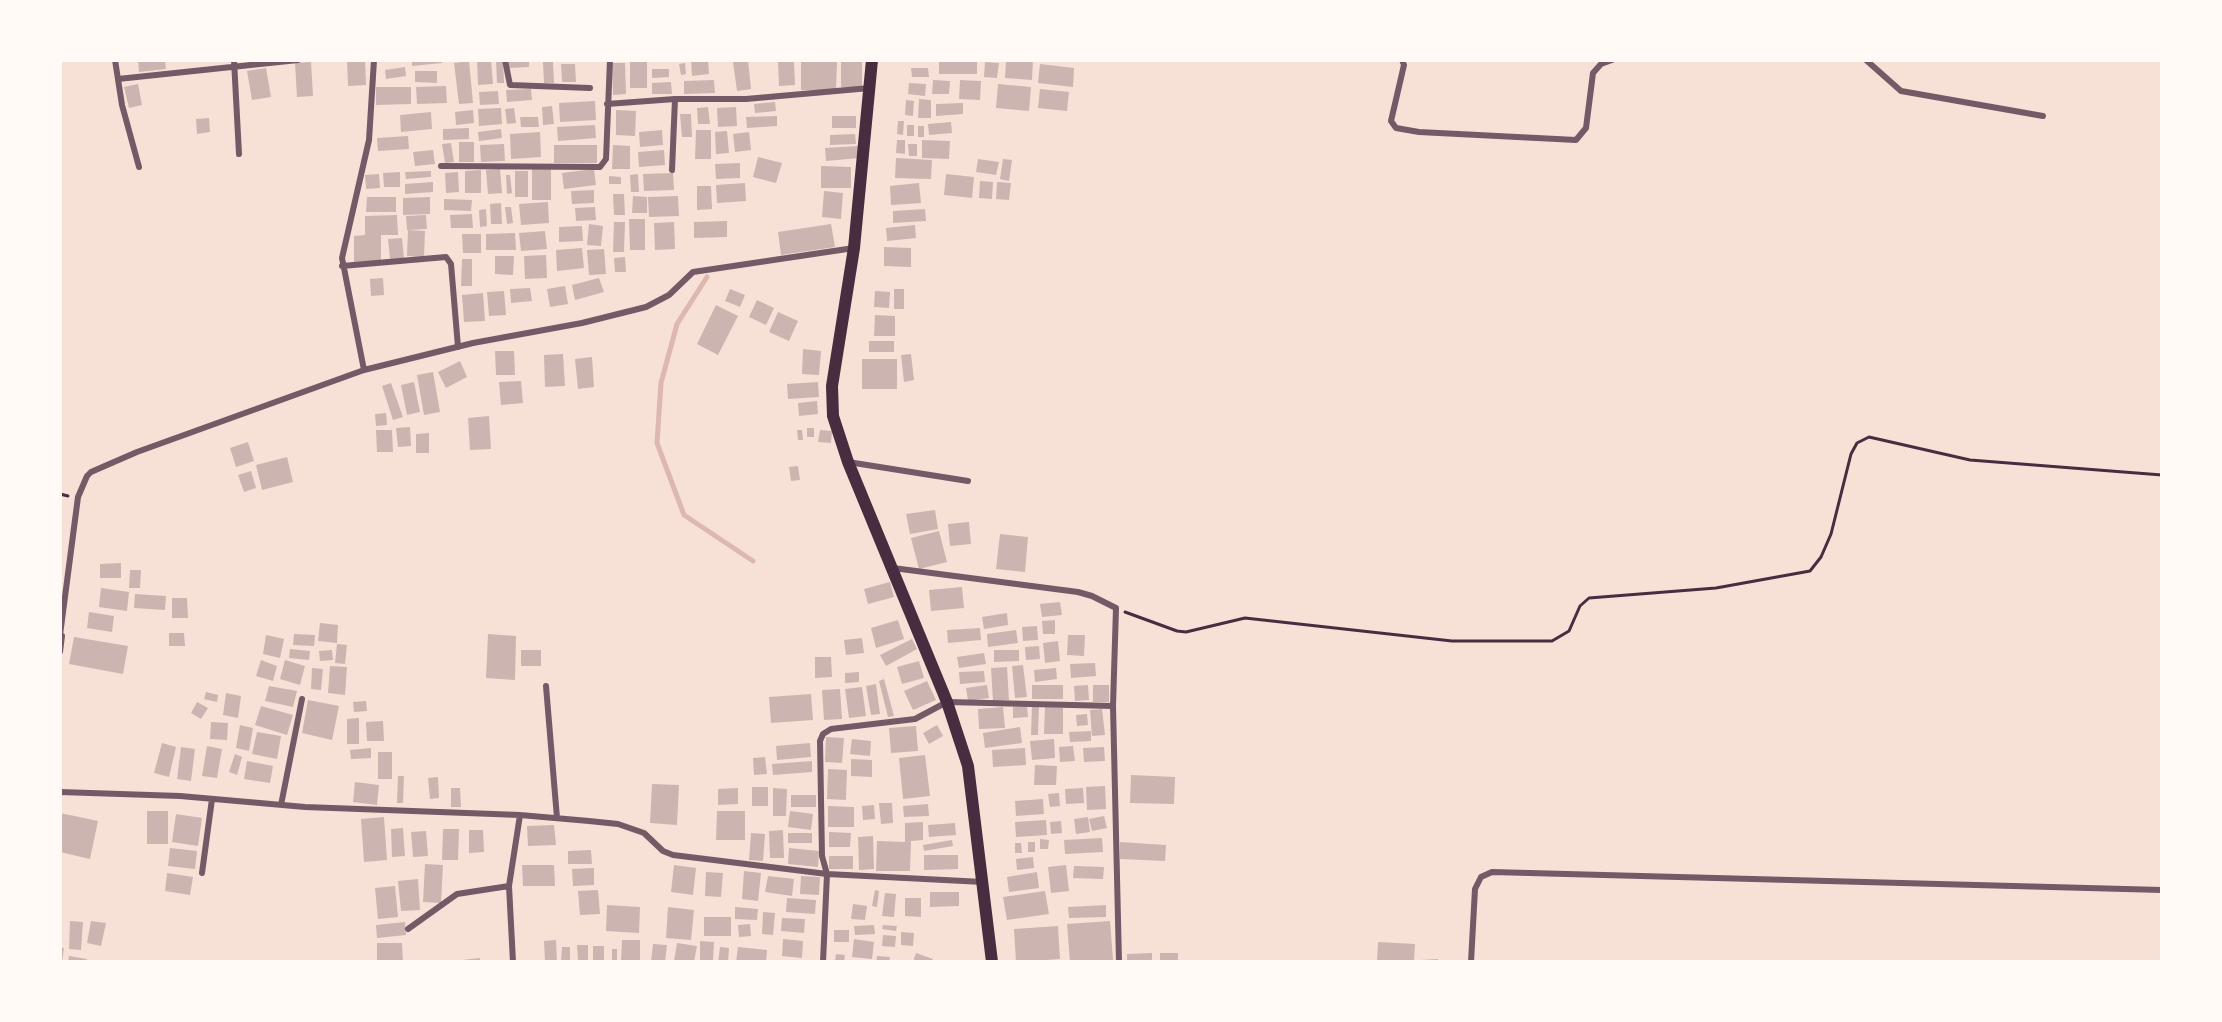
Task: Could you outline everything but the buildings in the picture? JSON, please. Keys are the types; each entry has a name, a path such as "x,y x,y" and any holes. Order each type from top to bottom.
{"main road":[{"path":"872,60 854,248 832,386 833,416 848,462 947,702 971,781 992,962"}],"street":[{"path":"115,60 139,166"},
{"path":"118,79 234,64 298,60"},
{"path":"364,370 342,266 348,228 369,140 374,60"},
{"path":"505,60 510,85 590,88"},
{"path":"441,166 600,166 606,159 610,60"},
{"path":"1402,60 1404,65 1391,121 1396,128 1419,132 1576,140 1586,128 1593,73 1601,64 1612,60"},
{"path":"1866,60 1901,91 2043,116"},
{"path":"234,64 239,154"},
{"path":"607,104 675,99 746,99 870,88"},
{"path":"672,170 675,99"},
{"path":"60,652 78,497 89,474 138,452 364,370 458,347 582,323 646,307 669,295 693,272 854,248"},
{"path":"342,266 446,257 451,264 458,347"},
{"path":"848,462 968,481"},
{"path":"893,568 1078,592 1116,608 1113,706 1119,962"},
{"path":"546,686 557,818"},
{"path":"281,805 302,699"},
{"path":"823,962 827,874 822,856 821,736 831,729 915,718 947,702 1113,706"},
{"path":"60,792 557,818 618,824 644,833 663,850 673,855 827,874 984,882"},
{"path":"202,873 212,799"},
{"path":"513,962 509,886 520,815"},
{"path":"1471,962 1475,889 1480,878 1492,872 2162,890"},
{"path":"408,929 457,894 509,886"}],"path":[{"path":"1116,608 1169,630 1186,632 1245,618 1452,641 1552,641 1569,631 1580,606 1589,598 1716,588 1810,571 1821,557 1831,534 1851,454 1857,443 1869,437 1970,460 2162,475"}],"waterway":[{"path":"707,277 677,324 661,383 657,443 684,515 753,561"}]}
